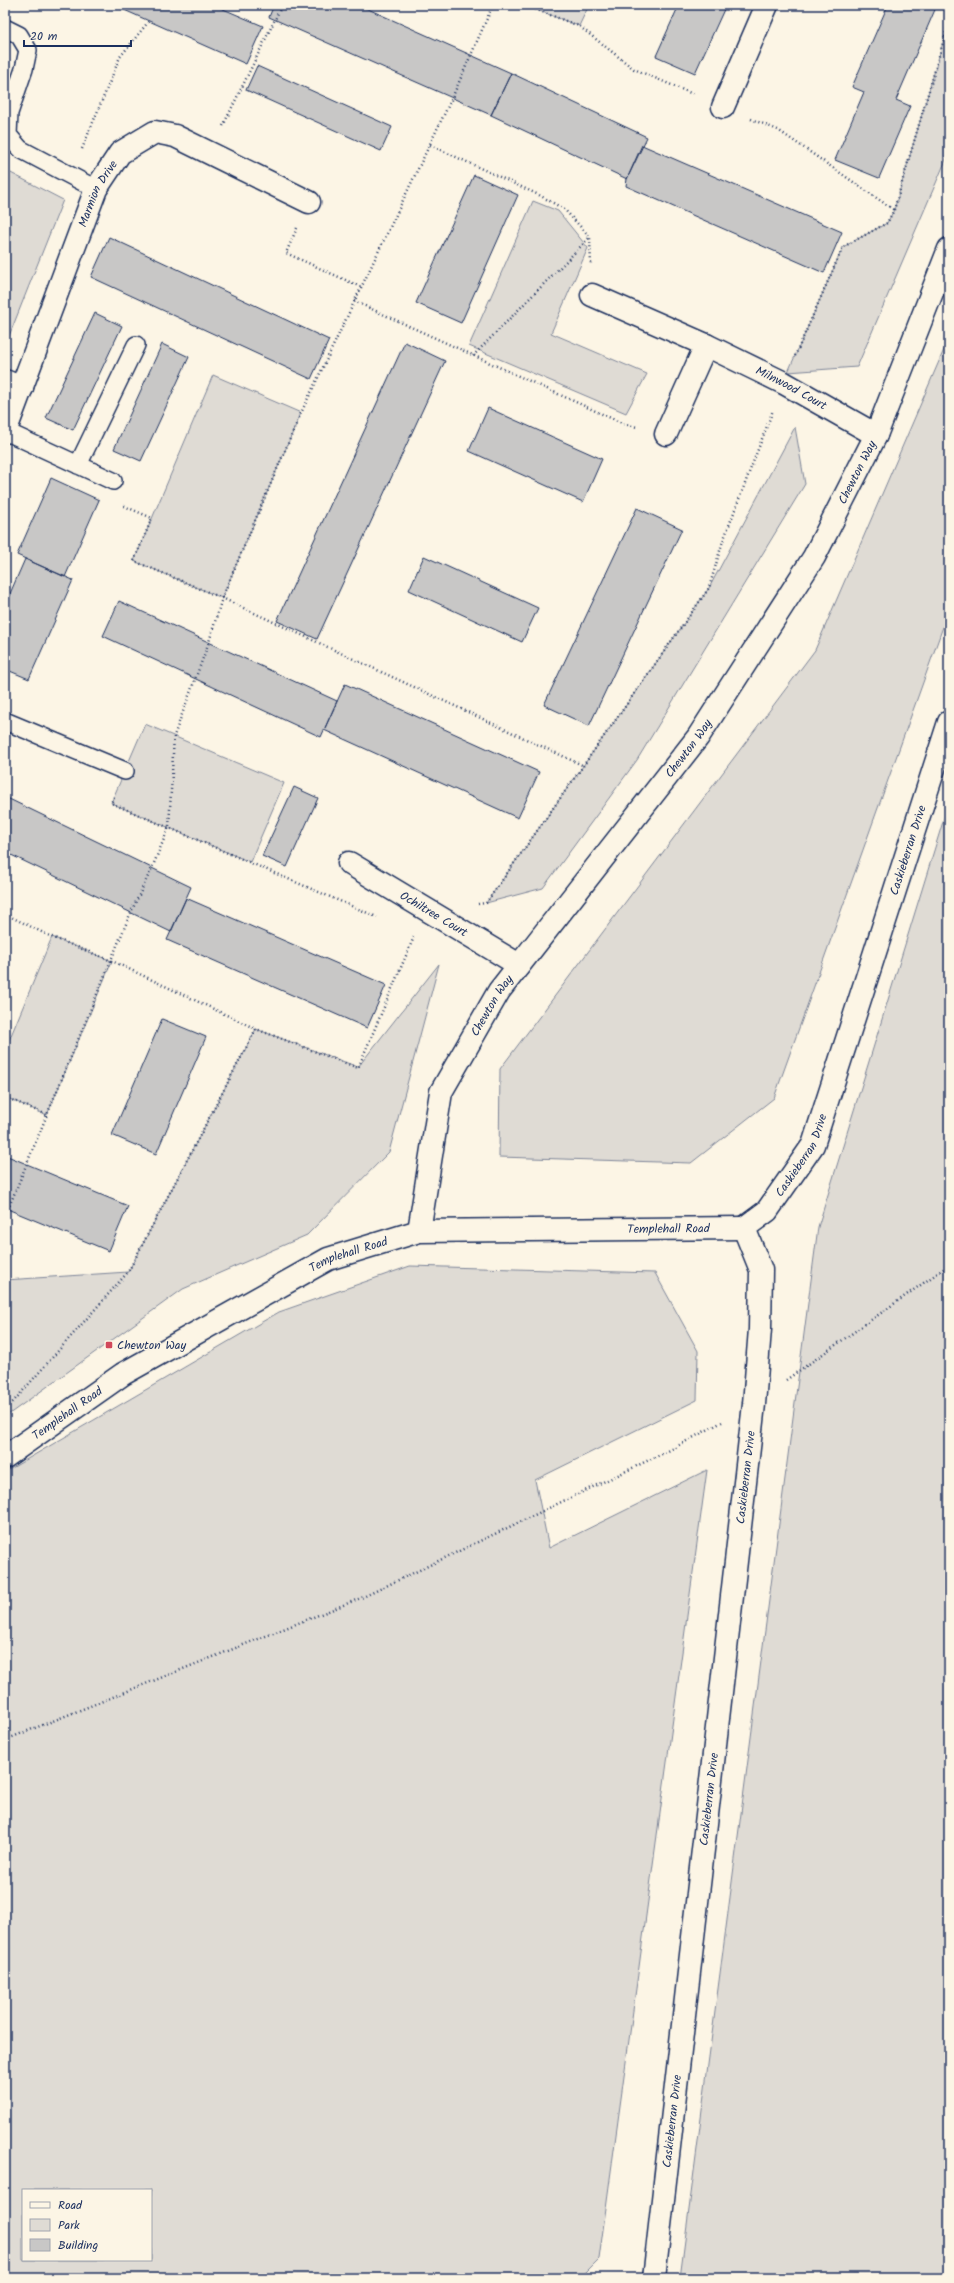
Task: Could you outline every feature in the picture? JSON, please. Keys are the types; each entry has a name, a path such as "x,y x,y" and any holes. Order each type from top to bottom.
{"street":[{"path":"723,107 767,5"},
{"name":"Marmion Drive","path":"5,432 13,384 96,189 120,153 155,132 174,136 309,202"},
{"name":"Chewton Way","path":"419,1231 441,1092 499,991 698,736 814,557 876,435 949,250"},
{"name":"Milnwood Court","path":"592,295 706,345 784,383 876,435"},
{"path":"666,434 706,345"},
{"name":"Caskieberran Drive","path":"654,2278 754,1404 760,1329 761,1270 744,1228 767,1211 813,1145 949,722"},
{"name":"Ochiltree Court","path":"349,863 519,965"},
{"name":"Templehall Road","path":"5,1457 123,1374 328,1259 419,1231 744,1228"}],"lane":[{"path":"5,28 19,35 28,50 24,69 9,113 8,135 20,149 96,189"},
{"path":"78,465 136,345"},
{"path":"5,432 113,481"},
{"path":"5,721 125,771"}],"path":[{"path":"210,154 282,5"},
{"path":"5,1225 8,1209 112,961 130,912 152,868 169,827 174,736 209,642 222,598 300,413 430,145 493,5"},
{"path":"70,176 120,57 149,21"},
{"path":"471,905 486,903 582,765 709,588 722,544 784,383 843,247 887,223 894,210 949,22"},
{"path":"430,145 539,195 564,209 590,237 592,295"},
{"path":"309,202 286,253 361,287"},
{"path":"473,356 590,237"},
{"path":"354,301 624,424 666,434"},
{"path":"113,481 107,498 152,518 134,561 222,598 582,765"},
{"path":"125,771 111,803 379,918"},
{"path":"5,914 52,937 112,961 256,1029 358,1068 426,909"},
{"path":"5,1406 13,1402 128,1272 256,1029"},
{"path":"5,1097 47,1115"},
{"path":"5,1740 361,1598 670,1450 754,1404 949,1265"}],"green space":[{"path":"524,5 589,5 579,26"},
{"path":"949,22 949,146 945,162 857,367 788,372 843,247 887,223 894,210"},
{"path":"5,170 63,200 9,336 5,334"},
{"path":"533,201 558,211 588,248 551,333 647,374 626,413 469,346"},
{"path":"949,338 949,610 774,1098 691,1163 499,1157 500,1069 815,650"},
{"path":"213,375 301,413 222,598 134,561"},
{"path":"795,427 805,484 637,760 543,888 486,903 709,588"},
{"path":"145,724 284,783 250,862 111,803"},
{"path":"949,802 949,2278 680,2278 818,1227"},
{"path":"52,937 112,961 47,1115 5,1097 5,1050"},
{"path":"439,964 389,1152 307,1235 183,1289 5,1417 5,1280 128,1272 256,1029 358,1067"},
{"path":"410,1266 655,1273 698,1351 697,1400 535,1480 549,1548 707,1470 599,2259 580,2278 5,2278 5,1472 279,1312"}],"building":[{"path":"113,5 214,5 263,26 246,64"},
{"path":"274,5 359,5 511,73 491,115 269,17"},
{"path":"679,5 726,5 695,73 656,56"},
{"path":"888,5 937,5 896,100 910,106 879,178 835,160 864,92 852,87"},
{"path":"257,66 392,127 381,151 246,90"},
{"path":"511,73 647,137 627,179 491,115"},
{"path":"642,145 842,232 824,273 626,186 627,179"},
{"path":"474,175 518,195 461,323 416,303"},
{"path":"109,237 329,340 311,379 91,277"},
{"path":"95,313 122,326 73,430 46,418"},
{"path":"405,342 445,361 317,639 277,621"},
{"path":"162,344 189,357 141,461 114,449"},
{"path":"488,408 602,459 583,502 469,451"},
{"path":"51,478 99,500 65,577 17,555"},
{"path":"637,508 682,529 589,726 544,705"},
{"path":"424,556 538,608 522,642 409,590"},
{"path":"25,559 73,580 29,679 5,669 5,605"},
{"path":"119,601 337,701 321,737 103,636"},
{"path":"345,684 539,772 518,818 324,730"},
{"path":"294,787 318,798 287,867 262,856"},
{"path":"5,797 191,887 171,932 5,852"},
{"path":"186,898 386,985 367,1028 167,940"},
{"path":"162,1019 206,1037 156,1154 112,1135"},
{"path":"5,1155 128,1206 109,1251 5,1208"}],"place":[{"name":"Chewton Way","path":"109,1345"}]}
